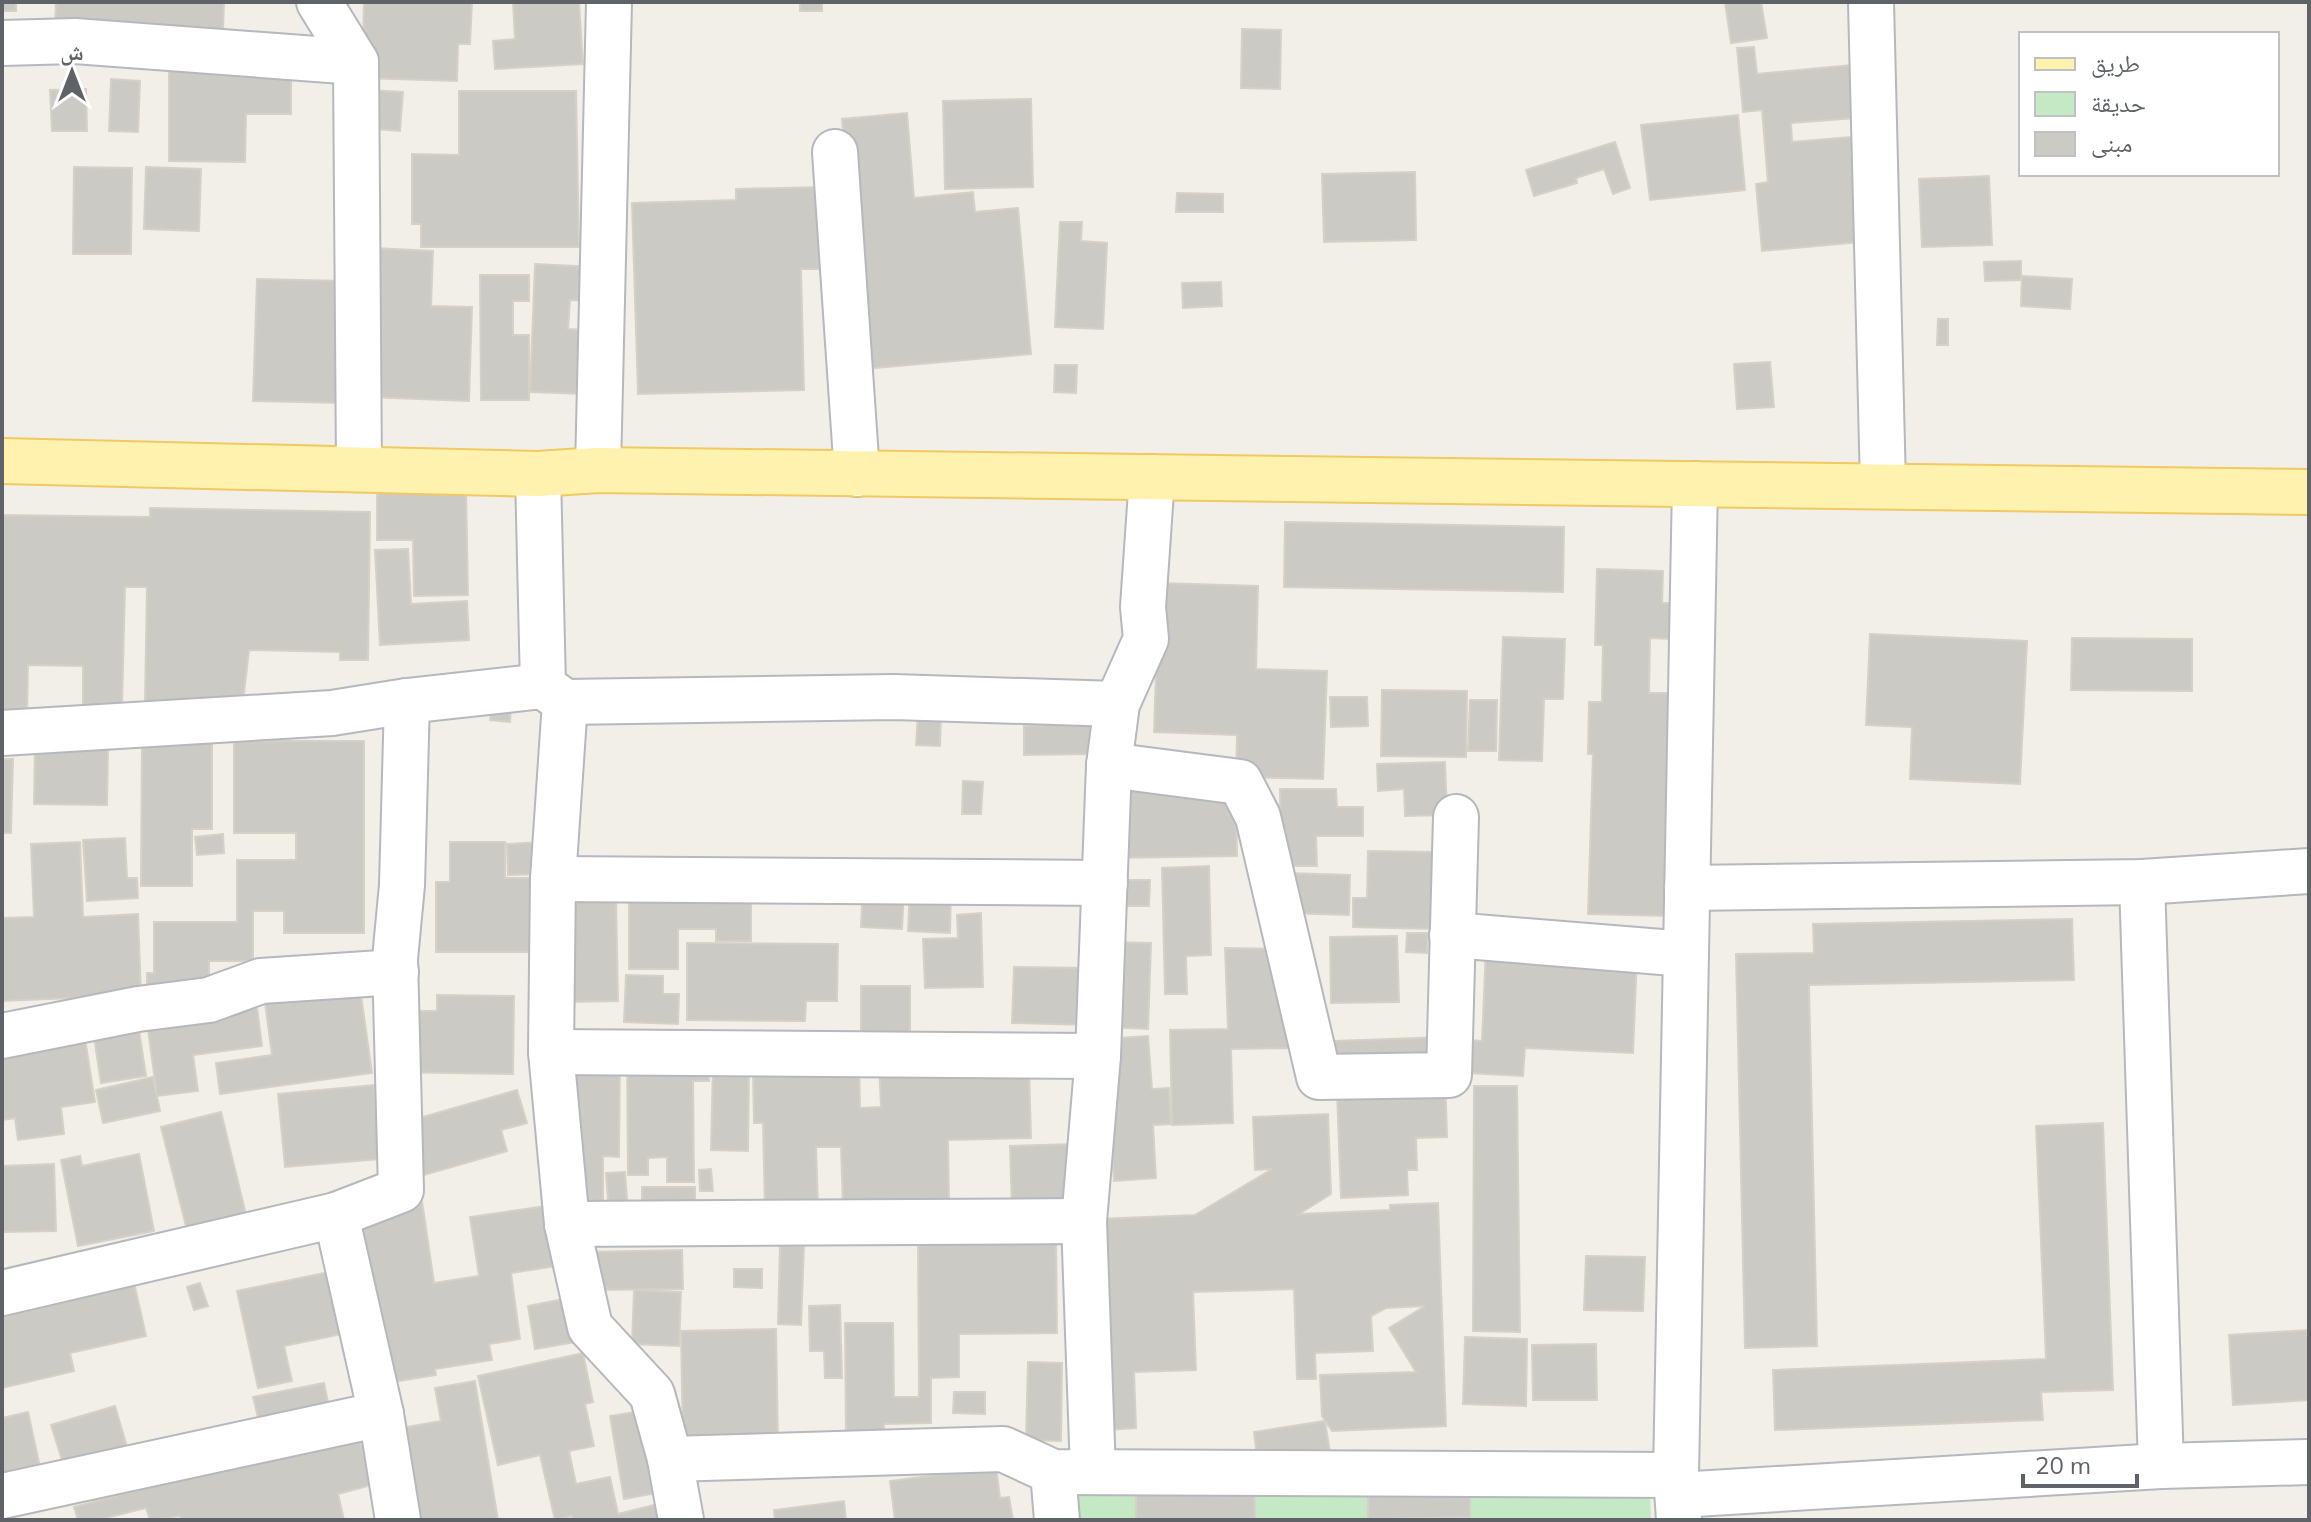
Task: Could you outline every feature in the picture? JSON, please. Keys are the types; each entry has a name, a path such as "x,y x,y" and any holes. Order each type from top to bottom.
{"main road":[{"path":"2,461 359,467 538,474 598,470 2309,492"}],"street":[{"path":"319,2 356,62 359,467"},
{"path":"598,470 609,2"},
{"path":"1871,2 1883,486"},
{"path":"2,43 75,41 356,62"},
{"path":"835,152 857,474"},
{"path":"538,474 554,694 551,1052 567,1224 590,1327 652,1394 670,1459 681,1520"},
{"path":"1057,1520 1073,1472 1084,1221 1098,1056 1109,765 1117,704 1146,639 1143,607 1152,477"},
{"path":"1678,1496 1695,484"},
{"path":"2,733 332,713 407,701 554,694 894,697 1117,704"},
{"path":"2,1293 336,1215 401,1190 396,972 407,701"},
{"path":"1109,765 1240,782 1258,817 1319,1077 1449,1075 1456,817"},
{"path":"1687,888 2142,882 2309,871"},
{"path":"553,879 1105,883"},
{"path":"2142,882 2161,1466"},
{"path":"1452,935 1686,954"},
{"path":"2,1036 138,1009 209,1000 261,981 396,972"},
{"path":"551,1052 1098,1056"},
{"path":"336,1215 381,1414 398,1520"},
{"path":"567,1224 1084,1221"},
{"path":"2,1496 381,1414"},
{"path":"670,1459 1003,1449 1073,1472 1678,1496 2161,1466 2309,1462"}],"green space":[{"path":"1065,1490 1650,1492 1651,1520 1069,1520"}],"building":[{"path":"2,2 16,2 16,11 2,11"},
{"path":"56,2 224,2 223,30 55,25"},
{"path":"364,2 472,2 470,44 458,44 457,81 362,78"},
{"path":"513,2 579,2 583,64 495,69 493,41 515,39"},
{"path":"800,2 822,2 822,11 800,11"},
{"path":"1725,2 1761,2 1767,38 1731,43"},
{"path":"1242,29 1281,30 1280,89 1241,88"},
{"path":"1754,47 1757,74 1851,65 1855,118 1791,123 1792,142 1862,136 1871,241 1762,251 1756,184 1768,182 1762,110 1743,112 1737,48"},
{"path":"169,68 291,69 291,114 246,114 245,162 169,161"},
{"path":"111,79 140,81 138,132 109,131"},
{"path":"86,89 87,131 52,131 50,90"},
{"path":"367,90 403,92 400,131 363,128"},
{"path":"459,91 576,91 579,247 421,247 421,224 412,224 412,154 459,155"},
{"path":"1031,99 1033,187 945,189 943,101"},
{"path":"907,113 914,198 973,192 975,212 1018,208 1031,354 865,369 842,119"},
{"path":"1738,115 1745,190 1650,200 1641,125"},
{"path":"1615,142 1630,188 1613,194 1604,169 1576,178 1577,183 1534,196 1526,170"},
{"path":"74,167 132,168 131,254 73,254"},
{"path":"146,167 201,169 199,231 144,229"},
{"path":"1415,172 1416,240 1324,242 1322,174"},
{"path":"1989,176 1992,245 1922,247 1919,179"},
{"path":"823,187 829,269 801,269 804,390 638,394 632,203 736,200 736,189"},
{"path":"1177,193 1223,194 1223,212 1176,212"},
{"path":"1060,222 1082,222 1081,241 1107,243 1103,329 1055,327"},
{"path":"373,248 433,251 431,306 472,307 469,401 367,397"},
{"path":"2021,261 2021,280 1985,281 1984,262"},
{"path":"535,264 596,267 594,301 570,300 568,329 588,330 585,394 530,392"},
{"path":"480,275 529,275 529,301 513,301 513,335 529,335 529,400 481,400"},
{"path":"2022,276 2072,279 2070,309 2021,306"},
{"path":"257,279 345,281 342,403 253,401"},
{"path":"1221,282 1222,306 1183,308 1182,283"},
{"path":"1938,319 1948,319 1948,345 1937,345"},
{"path":"1770,362 1774,407 1737,409 1734,364"},
{"path":"1055,365 1077,365 1076,393 1054,392"},
{"path":"466,489 468,595 414,596 413,540 377,540 377,491"},
{"path":"150,508 370,512 368,660 340,660 340,652 249,650 243,702 145,702 147,587 125,587 122,706 83,705 83,666 28,665 27,714 2,714 2,515 150,517"},
{"path":"1285,522 1564,527 1563,592 1284,587"},
{"path":"408,549 411,604 467,601 469,640 380,645 375,550"},
{"path":"1597,569 1663,571 1662,603 1672,603 1671,639 1650,638 1649,693 1674,693 1669,916 1588,914 1593,754 1588,754 1589,702 1602,702 1603,645 1595,645"},
{"path":"1159,583 1258,586 1256,669 1327,671 1323,779 1236,777 1237,735 1154,732"},
{"path":"1870,634 2027,641 2020,784 1910,779 1912,727 1866,725"},
{"path":"1503,637 1565,639 1563,699 1544,699 1542,761 1499,760"},
{"path":"2072,638 2192,639 2192,691 2071,690"},
{"path":"1382,690 1467,691 1466,757 1381,756"},
{"path":"493,692 512,693 510,722 490,720"},
{"path":"1330,697 1367,697 1368,726 1331,727"},
{"path":"1470,700 1497,700 1496,751 1468,751"},
{"path":"1090,706 1091,754 1024,755 1024,726 1044,725 1044,707"},
{"path":"918,713 941,714 940,746 916,745"},
{"path":"142,735 212,735 212,829 192,829 192,886 141,886"},
{"path":"234,741 364,741 364,933 284,933 284,911 253,911 253,961 209,961 209,982 147,1001 147,973 154,973 154,922 237,922 237,860 296,860 296,833 234,833"},
{"path":"35,748 108,749 107,805 34,804"},
{"path":"2,759 13,759 11,833 2,833"},
{"path":"1445,762 1447,815 1405,816 1404,789 1378,791 1377,764"},
{"path":"963,781 983,782 981,814 962,814"},
{"path":"1236,786 1237,856 1113,858 1112,788"},
{"path":"1280,789 1336,789 1337,807 1363,807 1363,836 1316,836 1317,866 1281,866"},
{"path":"223,834 224,853 197,855 195,837"},
{"path":"125,838 127,878 137,878 138,898 87,901 83,840"},
{"path":"80,842 83,917 138,914 141,995 2,1001 2,918 34,917 31,844"},
{"path":"450,842 505,842 505,878 544,878 544,952 436,952 436,882 450,882"},
{"path":"543,842 544,874 508,875 507,844"},
{"path":"1368,851 1434,852 1433,929 1353,927 1353,898 1367,898"},
{"path":"1209,866 1211,955 1186,956 1187,994 1165,994 1162,868"},
{"path":"1286,873 1350,875 1349,915 1286,913"},
{"path":"1128,880 1150,880 1149,906 1127,906"},
{"path":"629,881 751,881 751,941 716,941 716,929 678,929 678,969 629,969"},
{"path":"863,886 904,888 902,929 861,927"},
{"path":"910,887 951,889 950,933 908,931"},
{"path":"616,899 618,1001 569,1002 567,900"},
{"path":"981,913 983,987 925,988 923,939 958,938 957,915"},
{"path":"2072,919 2074,980 1809,985 1817,1346 1745,1348 1736,954 1814,953 1813,924"},
{"path":"1407,933 1428,933 1427,953 1406,952"},
{"path":"1397,936 1399,1002 1331,1003 1330,937"},
{"path":"1109,942 1151,943 1148,1029 1106,1027"},
{"path":"687,943 838,944 837,1001 806,1001 805,1021 687,1020"},
{"path":"1225,948 1287,949 1296,1048 1231,1049 1233,1123 1172,1125 1170,1030 1228,1029"},
{"path":"1486,948 1637,954 1633,1053 1525,1048 1523,1076 1468,1073 1470,1040 1482,1041"},
{"path":"1014,967 1091,968 1090,1025 1012,1023"},
{"path":"626,975 663,976 663,994 679,994 678,1024 624,1022"},
{"path":"359,981 372,1073 220,1094 216,1063 272,1055 264,995"},
{"path":"861,986 910,986 910,1048 861,1048"},
{"path":"437,995 514,996 513,1074 391,1072 392,1011 437,1011"},
{"path":"257,1007 262,1046 193,1055 198,1091 157,1096 147,1022"},
{"path":"139,1030 146,1076 101,1083 94,1037"},
{"path":"1148,1036 1152,1089 1169,1088 1171,1124 1153,1125 1156,1178 1114,1181 1105,1039"},
{"path":"1444,1037 1447,1137 1416,1138 1417,1170 1407,1170 1408,1195 1341,1198 1335,1041"},
{"path":"85,1039 95,1102 61,1107 64,1134 18,1140 15,1118 2,1120 2,1052"},
{"path":"627,1048 709,1058 709,1081 693,1081 694,1182 667,1182 667,1157 648,1158 648,1175 628,1175"},
{"path":"571,1054 620,1055 619,1157 603,1156 603,1221 570,1221"},
{"path":"859,1061 860,1108 881,1107 879,1062 1029,1067 1031,1138 948,1140 949,1205 843,1208 841,1147 816,1147 818,1209 765,1210 763,1123 754,1123 753,1072"},
{"path":"713,1067 749,1068 748,1151 711,1150"},
{"path":"153,1077 160,1111 103,1123 96,1090"},
{"path":"374,1085 380,1159 285,1167 278,1094"},
{"path":"1474,1086 1517,1086 1520,1332 1473,1331"},
{"path":"517,1090 527,1123 501,1130 507,1151 424,1175 409,1121"},
{"path":"221,1112 249,1227 190,1242 161,1127"},
{"path":"1328,1114 1331,1194 1299,1214 1390,1210 1390,1205 1438,1203 1446,1426 1332,1431 1322,1416 1320,1375 1416,1372 1389,1328 1425,1306 1386,1308 1371,1316 1373,1351 1315,1353 1316,1379 1297,1379 1294,1289 1193,1292 1196,1370 1134,1372 1136,1428 1106,1430 1098,1219 1195,1215 1272,1169 1255,1170 1253,1117"},
{"path":"2103,1123 2113,1390 2041,1392 2043,1420 1775,1430 1773,1370 2046,1359 2036,1126"},
{"path":"1074,1144 1076,1207 1012,1209 1010,1146"},
{"path":"139,1154 154,1231 78,1246 61,1160 80,1156 82,1166"},
{"path":"54,1164 56,1231 2,1232 2,1166"},
{"path":"711,1169 713,1191 700,1191 699,1170"},
{"path":"625,1172 628,1212 609,1214 606,1173"},
{"path":"642,1187 695,1187 695,1220 642,1221"},
{"path":"422,1201 434,1283 479,1276 470,1217 554,1205 563,1265 511,1273 520,1339 489,1344 492,1360 435,1369 436,1375 386,1383 360,1211"},
{"path":"1056,1234 1057,1333 959,1334 959,1377 931,1378 931,1423 884,1424 884,1436 846,1437 845,1323 893,1323 894,1397 919,1397 918,1235"},
{"path":"780,1244 804,1245 801,1325 778,1324"},
{"path":"682,1250 683,1289 588,1290 587,1252"},
{"path":"1586,1256 1645,1257 1643,1311 1584,1310"},
{"path":"734,1269 762,1269 762,1288 734,1287"},
{"path":"334,1271 347,1333 284,1346 292,1381 258,1388 237,1291"},
{"path":"133,1278 146,1336 70,1353 74,1371 2,1388 2,1308"},
{"path":"200,1283 208,1306 194,1310 187,1287"},
{"path":"634,1290 681,1292 679,1346 632,1344"},
{"path":"574,1297 582,1341 535,1349 528,1306"},
{"path":"840,1305 842,1378 825,1378 824,1351 810,1351 809,1306"},
{"path":"776,1329 778,1446 683,1447 681,1331"},
{"path":"2309,1330 2309,1400 2233,1405 2229,1335"},
{"path":"1465,1337 1527,1339 1526,1406 1463,1404"},
{"path":"1596,1344 1597,1400 1533,1400 1532,1345"},
{"path":"583,1353 593,1402 585,1404 594,1446 569,1451 576,1484 610,1477 618,1514 658,1504 662,1520 573,1520 572,1516 555,1520 540,1455 498,1465 478,1376"},
{"path":"1028,1362 1062,1363 1061,1441 1026,1440"},
{"path":"475,1381 498,1520 418,1520 401,1428 441,1421 435,1388"},
{"path":"324,1383 331,1416 261,1430 253,1397"},
{"path":"954,1392 985,1392 985,1414 953,1413"},
{"path":"115,1406 130,1457 67,1476 51,1425"},
{"path":"642,1411 656,1493 624,1499 610,1416"},
{"path":"28,1412 43,1481 2,1489 2,1418"},
{"path":"1325,1421 1330,1453 1258,1465 1254,1432"},
{"path":"358,1432 371,1485 338,1494 344,1520 181,1520 180,1516 150,1520 146,1508 97,1520 78,1520 74,1507"},
{"path":"996,1467 1000,1498 1009,1497 1013,1520 895,1520 890,1481"},
{"path":"1470,1484 1470,1517 1368,1519 1368,1496"},
{"path":"1254,1486 1255,1520 1136,1520 1136,1488"},
{"path":"844,1501 846,1520 775,1520 774,1510"}]}
